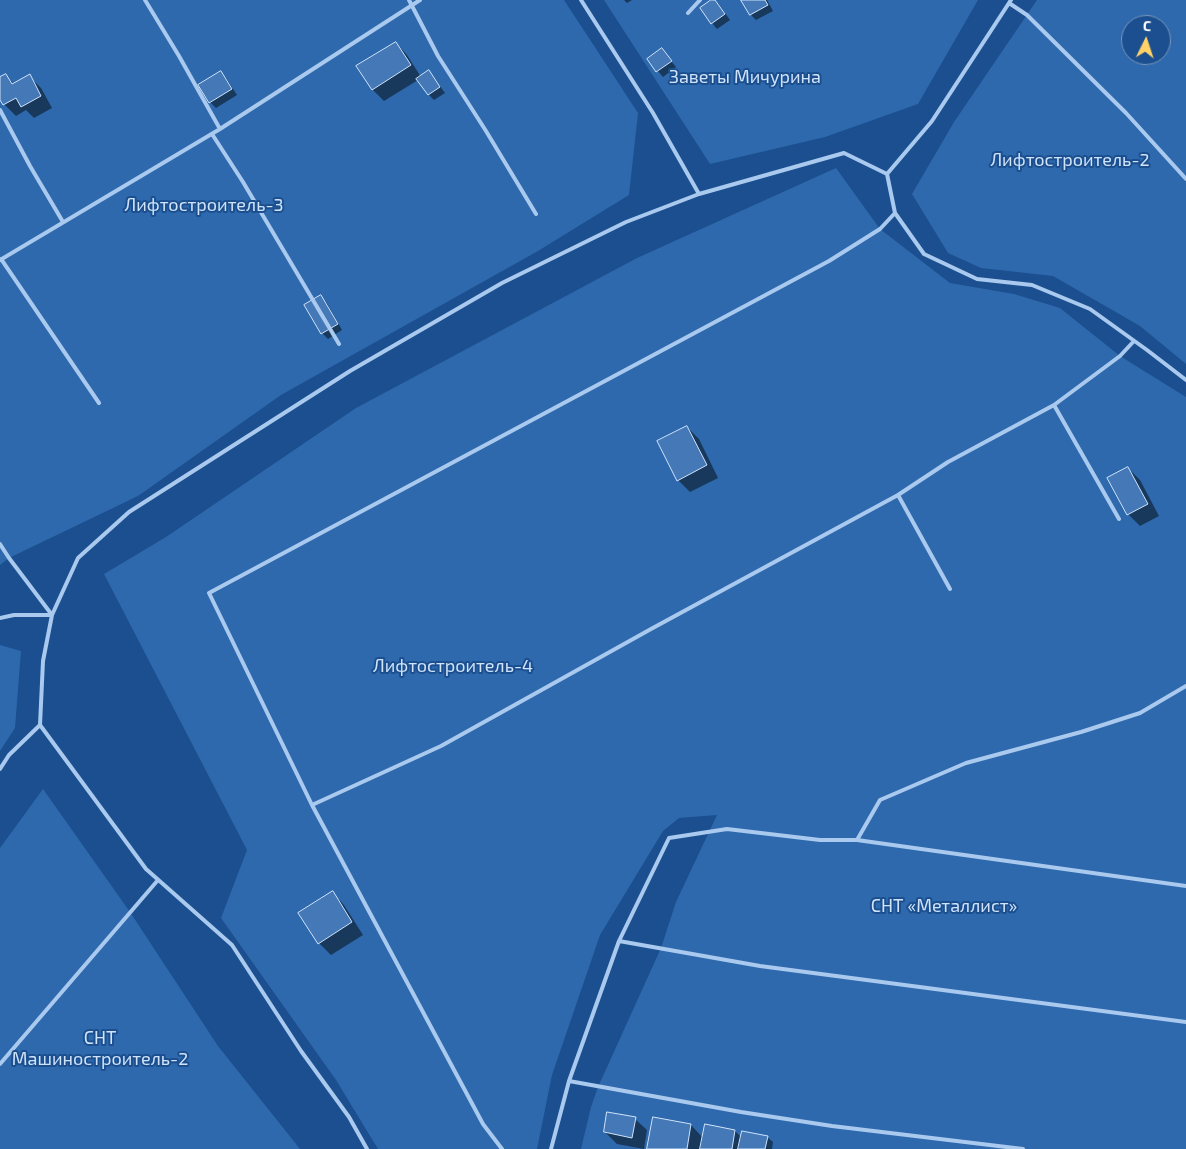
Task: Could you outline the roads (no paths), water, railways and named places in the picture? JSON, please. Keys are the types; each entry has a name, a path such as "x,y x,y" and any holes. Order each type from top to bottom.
{"lane":[{"path":"145,0 220,129"},
{"path":"409,0 438,56 536,214"},
{"path":"99,403 0,259 212,134 420,0"},
{"path":"581,0 653,113 699,194"},
{"path":"688,13 700,0"},
{"path":"887,174 932,121 1010,2 1027,15 1126,112 1186,180"},
{"path":"0,110 63,222"},
{"path":"212,134 243,182 339,344"},
{"path":"367,1149 349,1117 301,1051 232,945 146,869 40,725 43,661 52,615 78,558 128,512 350,371 502,283 626,222 699,194 844,153 887,174"},
{"path":"887,174 895,213 924,254 977,279 1032,285 1090,309 1186,380"},
{"path":"502,1149 483,1124 312,805 209,593 829,261 880,229 895,213"},
{"path":"312,805 440,746 898,495 948,462 1054,405 1120,356 1134,340"},
{"path":"1054,405 1119,519"},
{"path":"898,495 950,589"},
{"path":"0,544 52,615"},
{"path":"0,618 14,615 52,615"},
{"path":"857,840 880,800 966,763 1140,714 1186,686"},
{"path":"0,770 9,756 40,725"},
{"path":"551,1149 569,1081 619,941 668,838 727,828 820,840 857,840 1186,886"},
{"path":"0,1064 158,880"},
{"path":"619,941 760,966 1186,1022"},
{"path":"569,1081 741,1112 832,1126 1024,1149"}],"park label":[{"name":"Заветы Мичурина","path":"745,77"},
{"name":"Лифтостроитель-2","path":"1070,160"},
{"name":"Лифтостроитель-3","path":"204,205"},
{"name":"Лифтостроитель-4","path":"453,666"},
{"name":"СНТ «Металлист»","path":"944,906"},
{"name":"СНТ Машиностроитель-2","path":"100,1048"}]}
